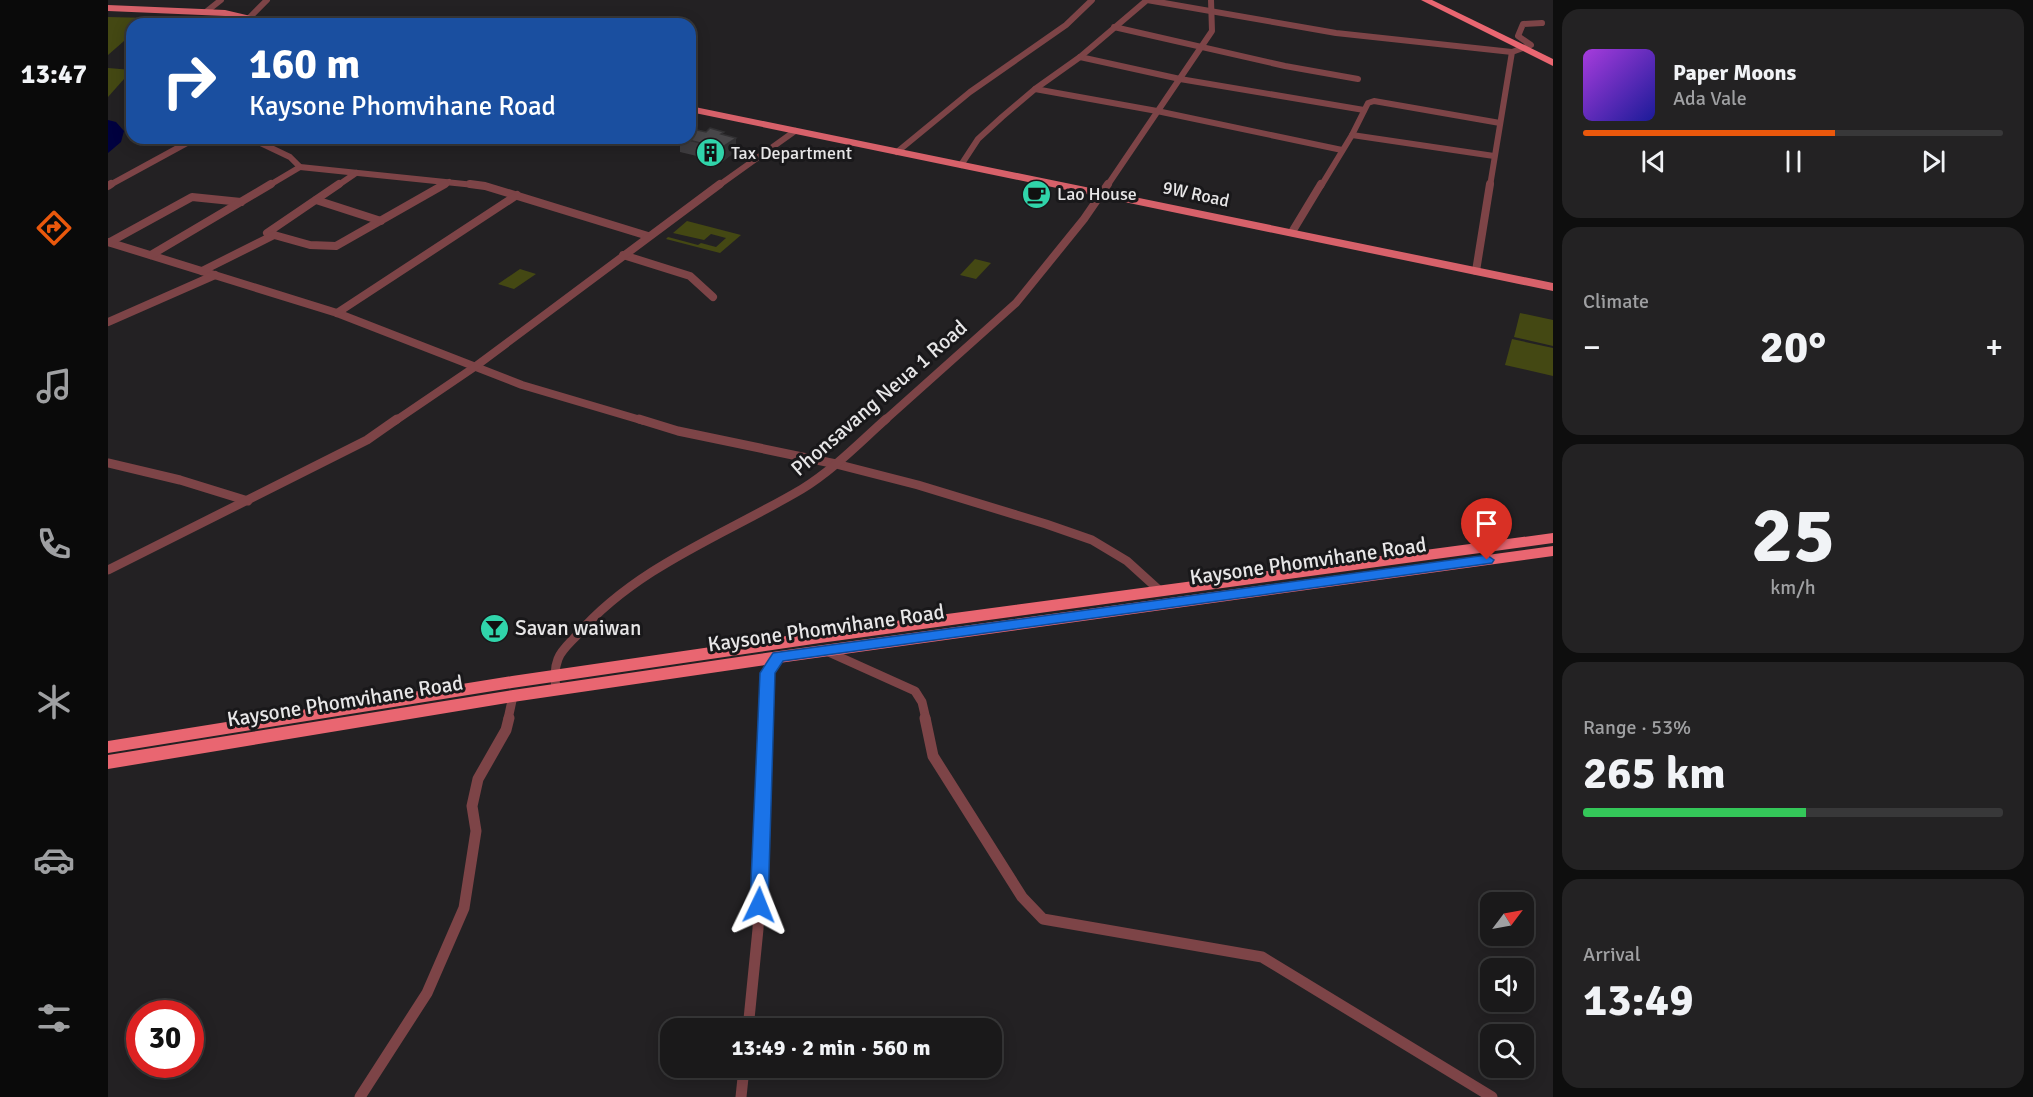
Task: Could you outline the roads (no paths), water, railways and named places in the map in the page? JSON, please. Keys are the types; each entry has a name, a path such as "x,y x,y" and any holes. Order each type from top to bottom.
{"highway":[{"path":"1425,0 1553,63"},
{"name":"Kaysone Phomvihane Road","path":"108,747 555,683 1159,590 1553,538"},
{"name":"Kaysone Phomvihane Road","path":"108,762 513,696 555,683 779,657 1553,551"}],"main road":[{"path":"108,8 207,11 249,18"},
{"name":"9W Road","path":"696,111 1553,286"}],"street":[{"path":"207,11 221,0"},
{"path":"249,18 267,0"},
{"path":"897,152 934,119 1071,20 1092,0"},
{"path":"961,165 978,139 1035,89 1080,57 1147,0 1336,33 1512,52 1531,45 1518,36 1523,24 1542,23"},
{"path":"1210,0 1212,11"},
{"name":"Phonsavang Neua 1 Road","path":"555,683 558,657 597,612 627,589 717,533 803,488 836,464 1016,303 1084,219 1203,46 1212,31 1212,11"},
{"path":"1114,27 1358,79"},
{"path":"1476,271 1512,52"},
{"path":"1080,57 1180,79 1364,110"},
{"path":"1035,89 1157,111 1342,150"},
{"path":"1292,232 1352,135 1368,103 1374,101 1500,123"},
{"path":"108,570 367,440 476,366 648,236 795,131"},
{"path":"1352,135 1494,156"},
{"path":"108,186 185,144"},
{"path":"263,144 290,157 300,167"},
{"path":"152,255 300,167 485,186 648,236"},
{"path":"356,173 267,233 320,248 336,246 449,182"},
{"path":"337,313 517,195"},
{"path":"109,242 192,197 241,202"},
{"path":"316,200 381,221"},
{"path":"202,271 274,235"},
{"path":"109,242 337,313 522,385 678,432 836,464 918,485 1092,540 1126,561 1159,590"},
{"path":"623,255 690,276 713,297"},
{"path":"108,322 215,275"},
{"path":"108,463 190,483 248,501"},
{"path":"824,650 915,691 922,702 933,756 1022,897 1043,919 1262,957 1492,1097"},
{"path":"749,1018 758,928 767,673 779,657"},
{"path":"360,1097 427,993 464,908 476,831 472,806 478,779 506,730 513,696"},
{"path":"741,1097 743,1078"}],"place":[{"name":"Tax Department","path":"710,153"},
{"name":"Lao House","path":"1036,194"},
{"name":"Savan waiwan","path":"494,628"}]}
